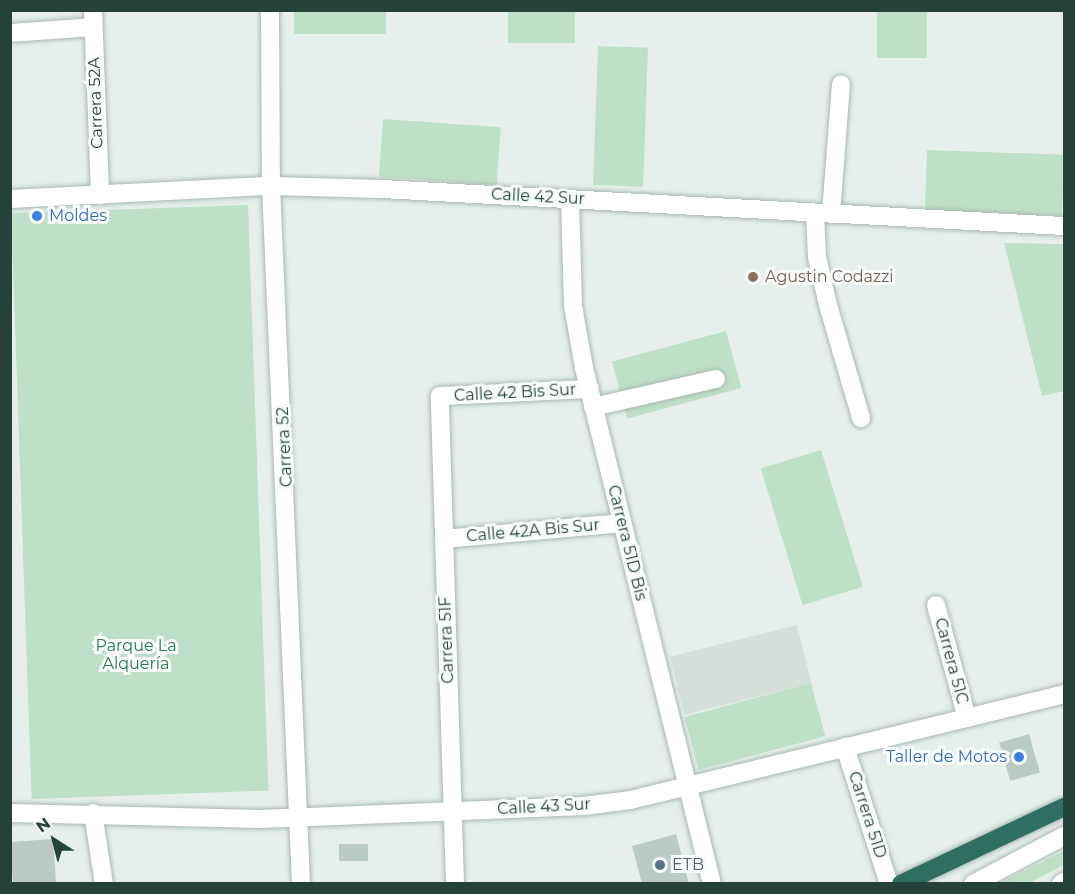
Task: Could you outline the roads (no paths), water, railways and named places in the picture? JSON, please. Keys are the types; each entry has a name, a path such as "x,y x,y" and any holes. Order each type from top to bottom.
{"highway":[{"path":"901,884 1065,807"}],"street":[{"name":"Carrera 52","path":"270,10 272,186 301,884"},
{"path":"10,33 93,19"},
{"name":"Carrera 52A","path":"93,19 100,195"},
{"path":"841,84 817,257 828,305 861,418"},
{"name":"Calle 42 Sur","path":"10,199 272,186 570,198 1065,226"},
{"name":"Carrera 51D Bis","path":"570,198 573,306 592,398 712,884"},
{"name":"Calle 42 Bis Sur","path":"440,396 592,398 716,379"},
{"name":"Carrera 51F","path":"440,396 455,884"},
{"name":"Calle 42A Bis Sur","path":"444,539 622,523"},
{"name":"Carrera 51C","path":"936,605 966,718"},
{"name":"Calle 43 Sur","path":"10,813 299,818 607,803 966,718 1063,699"},
{"name":"Carrera 51D","path":"845,747 889,884"},
{"path":"93,813 104,884"},
{"path":"973,884 1065,836"}],"place":[{"name":"Moldes","path":"37,216"},
{"name":"Agustin Codazzi","path":"753,277"},
{"name":"Taller de Motos","path":"1019,757"},
{"name":"ETB","path":"660,865"}],"park label":[{"name":"Parque La Alquería","path":"136,655"}]}
